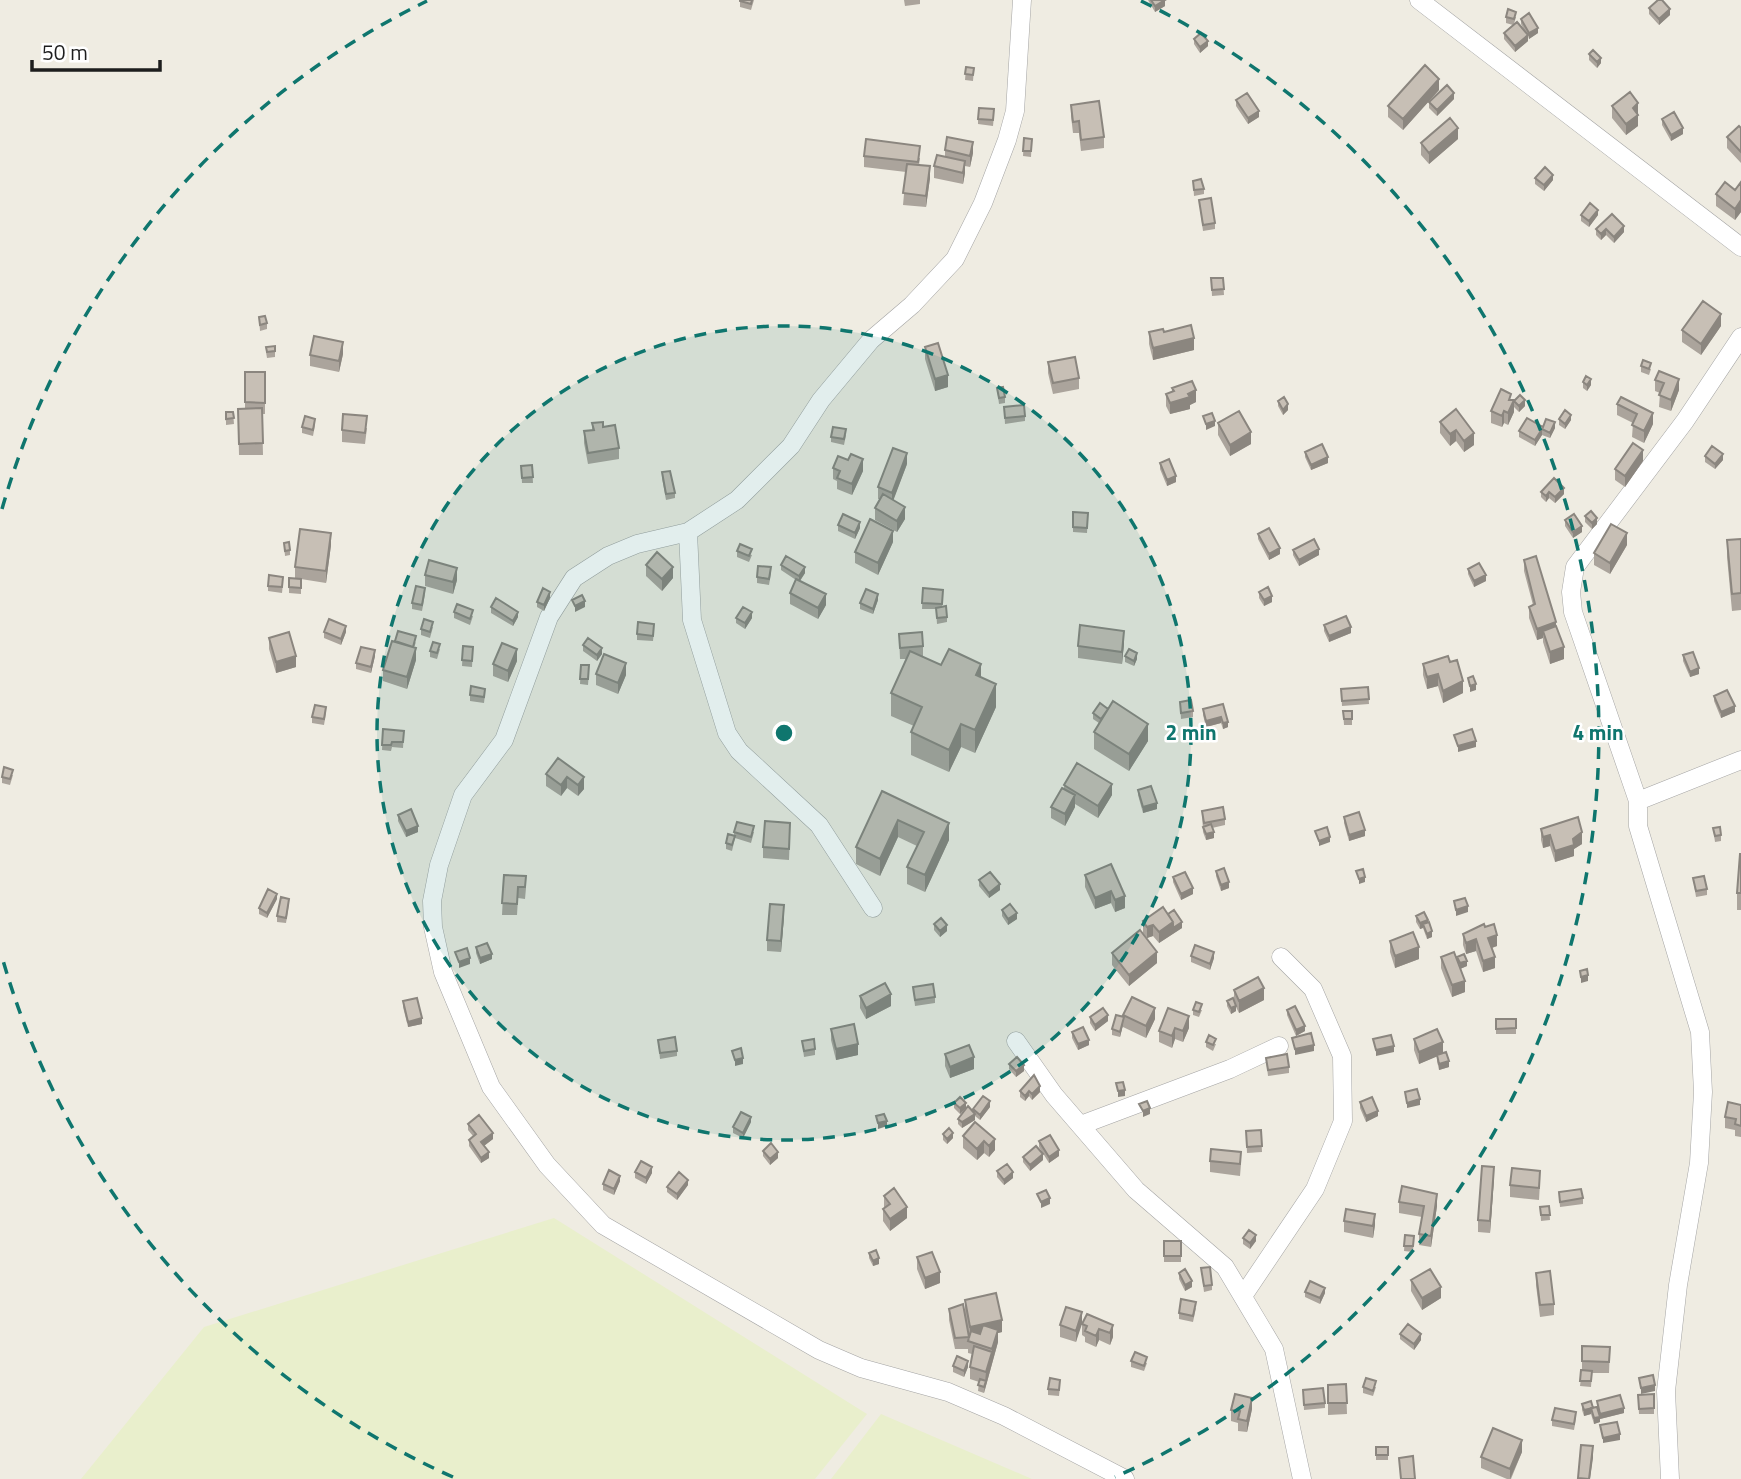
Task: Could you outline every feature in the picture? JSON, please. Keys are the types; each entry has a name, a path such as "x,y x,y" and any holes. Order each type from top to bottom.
{"street":[{"path":"1022,0 1019,68 1010,130 983,203 955,259 912,305 871,340 821,400 791,446 769,472 737,500 688,532 637,544 608,556 574,578 549,617 504,740 463,795 439,865 432,901 433,927 443,972 491,1087 547,1165 603,1224 819,1350 861,1368 948,1392 993,1411 1125,1479"},
{"path":"1419,0 1741,247"},
{"path":"1670,1479 1666,1391 1678,1285 1699,1163 1702,1080 1700,1032 1638,826 1639,801 1573,612 1571,592 1575,567 1685,421 1741,337"},
{"path":"688,532 692,620 727,733 739,751 819,825 873,908"},
{"path":"1639,801 1741,760"},
{"path":"1242,1296 1315,1189 1343,1121 1342,1056 1313,989 1281,957"},
{"path":"1016,1041 1054,1095 1136,1190 1225,1267 1274,1349 1302,1479"},
{"path":"1081,1125 1230,1069 1279,1046"}],"green space":[{"path":"554,1218 867,1414 815,1479 81,1479 204,1327"},
{"path":"881,1414 1032,1479 831,1479"}],"building":[{"path":"1151,0 1165,0 1155,6"},
{"path":"1662,0 1670,9 1659,19 1649,8"},
{"path":"1508,9 1516,12 1514,19 1506,17"},
{"path":"1529,13 1538,28 1529,33 1521,19"},
{"path":"1517,22 1528,35 1515,46 1504,33"},
{"path":"1201,33 1208,41 1200,47 1194,39"},
{"path":"1593,50 1601,58 1597,62 1589,54"},
{"path":"1425,65 1439,79 1403,119 1388,106"},
{"path":"966,67 974,68 973,75 965,74"},
{"path":"1447,85 1454,93 1437,110 1429,102"},
{"path":"1630,92 1638,103 1633,108 1638,115 1626,124 1612,106"},
{"path":"1247,93 1259,111 1248,118 1236,100"},
{"path":"1099,101 1104,137 1081,140 1079,121 1073,122 1071,105"},
{"path":"979,108 994,109 993,120 978,119"},
{"path":"1674,112 1683,128 1671,135 1662,119"},
{"path":"1450,118 1458,128 1429,153 1421,143"},
{"path":"1739,126 1741,128 1741,152 1727,137"},
{"path":"947,137 973,142 970,156 945,150"},
{"path":"1024,138 1032,139 1031,151 1023,151"},
{"path":"866,139 920,146 918,162 864,156"},
{"path":"937,155 965,161 963,173 934,166"},
{"path":"907,164 930,166 926,196 903,193"},
{"path":"1545,167 1553,175 1544,185 1535,178"},
{"path":"1201,179 1204,189 1194,190 1193,181"},
{"path":"1725,182 1735,190 1741,182 1741,200 1735,209 1716,194"},
{"path":"1211,198 1215,223 1203,225 1199,200"},
{"path":"1590,203 1598,210 1589,221 1581,215"},
{"path":"1612,214 1624,226 1614,237 1606,229 1601,234 1596,229"},
{"path":"1211,278 1223,278 1224,289 1212,290"},
{"path":"1703,301 1721,314 1701,344 1682,330"},
{"path":"265,316 267,323 260,325 259,317"},
{"path":"1191,325 1194,338 1153,348 1149,332 1163,329 1164,332"},
{"path":"314,336 343,342 339,361 310,355"},
{"path":"938,343 948,375 935,379 925,347"},
{"path":"275,346 275,351 267,352 266,347"},
{"path":"1075,357 1079,378 1053,383 1048,362"},
{"path":"1643,360 1651,363 1649,369 1641,366"},
{"path":"1659,371 1679,379 1671,400 1659,395 1664,383 1655,380"},
{"path":"245,372 265,372 265,403 245,402"},
{"path":"1586,376 1591,379 1587,385 1583,382"},
{"path":"1192,381 1196,390 1188,394 1190,397 1170,403 1166,394 1174,391 1172,388"},
{"path":"1003,387 1005,397 999,398 997,388"},
{"path":"1501,389 1511,394 1509,400 1514,400 1508,413 1504,411 1502,416 1491,411"},
{"path":"1520,395 1525,400 1519,406 1514,401"},
{"path":"1284,397 1288,404 1283,410 1278,401"},
{"path":"1621,397 1653,413 1644,431 1632,425 1637,414 1617,404"},
{"path":"1024,405 1025,416 1005,418 1004,407"},
{"path":"262,408 263,443 239,444 238,409"},
{"path":"1456,409 1474,433 1464,441 1456,430 1450,434 1440,422"},
{"path":"1565,410 1571,415 1565,424 1559,419"},
{"path":"1239,411 1251,432 1230,445 1218,423"},
{"path":"226,412 233,412 234,418 226,419"},
{"path":"1212,413 1215,421 1206,424 1203,416"},
{"path":"343,414 367,416 365,433 342,430"},
{"path":"305,416 315,419 313,430 302,427"},
{"path":"1527,418 1543,427 1546,419 1555,422 1550,433 1542,429 1535,440 1519,431"},
{"path":"603,422 603,427 615,425 619,448 588,453 584,431 594,430 592,423"},
{"path":"833,427 846,429 844,439 831,437"},
{"path":"1633,443 1643,450 1625,476 1615,469"},
{"path":"1322,444 1328,457 1311,465 1305,452"},
{"path":"1712,446 1723,454 1715,464 1705,456"},
{"path":"893,448 907,453 892,493 878,487"},
{"path":"851,454 863,459 852,484 837,478 840,471 833,468 838,456 848,460"},
{"path":"1169,459 1176,476 1167,480 1160,463"},
{"path":"532,465 533,477 522,478 521,466"},
{"path":"670,471 675,493 666,494 662,472"},
{"path":"1554,478 1564,488 1555,497 1549,492 1546,496 1541,492"},
{"path":"883,494 905,507 897,521 875,508"},
{"path":"1591,511 1597,518 1592,523 1585,516"},
{"path":"1073,512 1088,513 1087,528 1073,527"},
{"path":"843,514 860,522 855,533 838,525"},
{"path":"1574,514 1582,526 1573,532 1565,520"},
{"path":"870,519 893,531 878,563 855,552"},
{"path":"1611,524 1627,533 1610,563 1594,553"},
{"path":"1269,528 1280,548 1269,554 1258,534"},
{"path":"300,529 331,533 326,571 295,567"},
{"path":"1314,539 1319,549 1299,560 1293,550"},
{"path":"1741,539 1741,593 1732,594 1727,540"},
{"path":"289,542 290,550 285,551 284,543"},
{"path":"740,544 752,549 749,556 737,551"},
{"path":"657,552 673,567 662,579 646,565"},
{"path":"786,556 805,567 799,576 781,565"},
{"path":"1536,556 1556,622 1537,629 1529,607 1535,604 1524,560"},
{"path":"429,560 457,568 453,582 425,575"},
{"path":"1479,563 1486,575 1474,581 1468,569"},
{"path":"758,566 771,567 769,579 757,577"},
{"path":"269,575 283,577 282,587 268,586"},
{"path":"289,578 301,579 301,588 289,587"},
{"path":"796,579 826,594 818,608 790,593"},
{"path":"416,586 425,588 422,605 412,603"},
{"path":"1268,587 1272,596 1264,600 1259,592"},
{"path":"543,588 550,592 544,605 537,602"},
{"path":"923,588 943,590 942,604 922,603"},
{"path":"866,589 878,594 873,609 860,603"},
{"path":"582,595 585,601 575,606 572,600"},
{"path":"496,598 518,612 513,621 491,607"},
{"path":"457,604 473,610 470,619 454,612"},
{"path":"946,606 947,617 937,618 936,608"},
{"path":"743,607 752,612 745,623 736,618"},
{"path":"1346,616 1351,627 1329,636 1324,625"},
{"path":"329,619 346,626 341,639 324,632"},
{"path":"424,619 433,622 430,632 421,629"},
{"path":"638,622 654,624 653,636 637,634"},
{"path":"1080,625 1124,631 1122,652 1078,646"},
{"path":"1556,626 1564,647 1550,652 1543,631"},
{"path":"398,631 416,636 413,647 395,641"},
{"path":"289,632 296,656 276,662 269,638"},
{"path":"922,632 923,646 900,648 899,634"},
{"path":"588,638 602,648 597,655 583,645"},
{"path":"392,641 416,648 407,677 383,670"},
{"path":"433,642 440,644 437,653 430,651"},
{"path":"502,643 517,649 508,671 493,664"},
{"path":"463,646 473,647 472,661 462,660"},
{"path":"361,647 375,650 371,667 356,663"},
{"path":"949,649 981,664 976,675 996,684 975,730 961,724 949,750 911,732 922,707 891,693 910,651 941,665"},
{"path":"1129,649 1137,653 1134,661 1125,656"},
{"path":"1693,652 1699,668 1690,672 1683,655"},
{"path":"604,654 626,663 618,683 596,674"},
{"path":"1448,656 1450,662 1457,660 1463,681 1443,691 1438,674 1427,677 1423,664"},
{"path":"581,665 589,665 588,679 580,679"},
{"path":"1473,676 1476,684 1470,686 1468,678"},
{"path":"471,686 485,689 484,697 470,695"},
{"path":"1368,687 1369,699 1342,701 1341,689"},
{"path":"1727,690 1735,706 1721,712 1714,696"},
{"path":"1191,700 1193,711 1181,713 1180,702"},
{"path":"1113,701 1148,724 1129,754 1094,732"},
{"path":"1100,703 1108,709 1101,719 1093,713"},
{"path":"1223,704 1228,722 1223,723 1221,717 1206,721 1203,709"},
{"path":"315,705 326,707 324,719 312,717"},
{"path":"1343,711 1352,711 1352,719 1344,719"},
{"path":"781,725 791,728 788,735 779,732"},
{"path":"383,729 404,731 403,742 382,745"},
{"path":"1472,729 1476,741 1458,746 1454,735"},
{"path":"558,758 584,777 578,785 567,777 561,785 546,774"},
{"path":"1077,763 1112,784 1098,806 1064,785"},
{"path":"4,767 13,770 10,779 2,777"},
{"path":"1151,786 1157,803 1143,807 1138,790"},
{"path":"1062,788 1075,795 1065,814 1051,807"},
{"path":"882,791 949,823 925,875 907,867 924,832 898,820 880,859 856,847"},
{"path":"1223,807 1225,819 1204,823 1202,811"},
{"path":"411,809 418,826 406,831 398,815"},
{"path":"1359,812 1365,830 1349,835 1344,817"},
{"path":"1578,817 1582,832 1573,839 1574,845 1555,851 1550,835 1543,837 1541,829"},
{"path":"765,821 790,823 789,849 763,847"},
{"path":"737,822 754,826 751,837 734,832"},
{"path":"1211,824 1214,832 1206,834 1203,827"},
{"path":"1327,827 1330,837 1319,841 1315,831"},
{"path":"1720,827 1721,835 1715,836 1713,828"},
{"path":"728,834 735,836 732,845 726,843"},
{"path":"1740,854 1741,893 1737,893"},
{"path":"1111,864 1125,896 1115,900 1111,891 1095,898 1085,875"},
{"path":"1224,868 1229,882 1221,885 1216,871"},
{"path":"1363,869 1365,877 1359,879 1356,871"},
{"path":"990,872 1000,884 989,893 979,880"},
{"path":"1185,872 1193,888 1181,894 1173,877"},
{"path":"504,875 526,876 525,887 518,887 517,904 502,903"},
{"path":"1704,876 1707,889 1696,891 1693,878"},
{"path":"268,889 277,894 267,913 259,908"},
{"path":"281,897 289,899 286,918 277,916"},
{"path":"1465,898 1468,906 1456,910 1454,901"},
{"path":"770,904 784,905 781,941 767,940"},
{"path":"1010,904 1017,913 1008,919 1002,910"},
{"path":"1163,907 1173,922 1159,932 1153,925 1147,927 1143,921"},
{"path":"1174,910 1182,922 1173,928 1168,914"},
{"path":"1424,912 1428,920 1420,923 1416,916"},
{"path":"941,918 947,925 940,931 934,924"},
{"path":"1429,922 1432,931 1427,934 1423,924"},
{"path":"1484,924 1485,927 1494,924 1497,935 1488,938 1495,957 1483,961 1476,939 1466,943 1463,934"},
{"path":"1140,930 1157,952 1129,975 1112,953"},
{"path":"1413,932 1419,947 1395,956 1390,941"},
{"path":"487,943 492,954 480,958 476,947"},
{"path":"1195,945 1214,952 1210,964 1191,956"},
{"path":"467,948 470,958 459,962 455,952"},
{"path":"1454,952 1465,981 1452,985 1441,957"},
{"path":"1464,954 1467,961 1460,963 1457,957"},
{"path":"1587,969 1588,975 1581,977 1580,971"},
{"path":"1258,977 1264,988 1239,1001 1234,990"},
{"path":"885,983 891,994 866,1008 860,996"},
{"path":"933,984 935,997 915,1000 913,987"},
{"path":"1132,997 1155,1008 1146,1026 1123,1015"},
{"path":"417,998 422,1018 408,1022 403,1001"},
{"path":"1233,998 1236,1006 1231,1008 1227,1001"},
{"path":"1196,1002 1202,1004 1199,1012 1193,1010"},
{"path":"1295,1006 1305,1026 1296,1030 1287,1010"},
{"path":"1103,1008 1108,1015 1095,1025 1090,1017"},
{"path":"1168,1008 1189,1016 1183,1031 1175,1028 1172,1036 1159,1031"},
{"path":"1116,1015 1124,1017 1120,1032 1112,1029"},
{"path":"1496,1019 1516,1019 1516,1028 1496,1029"},
{"path":"854,1024 858,1044 836,1049 831,1029"},
{"path":"1083,1027 1089,1040 1078,1044 1072,1032"},
{"path":"1437,1029 1443,1042 1419,1052 1414,1039"},
{"path":"1311,1033 1314,1045 1295,1049 1292,1038"},
{"path":"1209,1035 1216,1039 1213,1045 1206,1042"},
{"path":"1391,1035 1394,1046 1376,1050 1373,1039"},
{"path":"675,1037 677,1051 660,1053 658,1040"},
{"path":"814,1039 815,1049 804,1051 802,1041"},
{"path":"969,1045 974,1057 950,1067 945,1054"},
{"path":"741,1048 743,1058 735,1060 732,1051"},
{"path":"1446,1052 1449,1061 1439,1064 1437,1055"},
{"path":"1287,1054 1289,1067 1268,1070 1266,1058"},
{"path":"1017,1057 1024,1065 1016,1071 1009,1064"},
{"path":"1034,1075 1040,1086 1032,1094 1029,1091 1025,1096 1020,1091"},
{"path":"1123,1082 1125,1090 1118,1091 1116,1083"},
{"path":"1417,1089 1420,1099 1407,1103 1405,1092"},
{"path":"983,1096 990,1101 980,1115 973,1109"},
{"path":"960,1097 966,1103 960,1108 954,1103"},
{"path":"1372,1097 1378,1111 1366,1116 1360,1102"},
{"path":"1147,1101 1150,1108 1143,1111 1139,1104"},
{"path":"1728,1102 1741,1105 1741,1126 1735,1124 1736,1119 1725,1117"},
{"path":"968,1106 975,1114 962,1122 958,1119"},
{"path":"741,1112 751,1117 743,1133 733,1127"},
{"path":"884,1114 887,1121 878,1123 876,1116"},
{"path":"479,1115 493,1133 481,1142 489,1152 481,1158 469,1140 476,1134 468,1124"},
{"path":"975,1122 995,1139 989,1146 984,1141 977,1149 963,1136"},
{"path":"949,1128 953,1133 947,1139 943,1134"},
{"path":"1261,1130 1262,1146 1247,1147 1246,1131"},
{"path":"1050,1135 1059,1150 1049,1157 1039,1141"},
{"path":"771,1143 778,1152 770,1159 763,1151"},
{"path":"1036,1146 1043,1154 1030,1165 1023,1157"},
{"path":"1211,1149 1241,1152 1240,1164 1210,1161"},
{"path":"641,1161 652,1167 646,1178 635,1172"},
{"path":"1007,1164 1013,1172 1004,1180 997,1171"},
{"path":"1482,1166 1494,1167 1490,1221 1478,1220"},
{"path":"1512,1168 1540,1171 1539,1188 1510,1185"},
{"path":"609,1170 620,1176 614,1189 603,1184"},
{"path":"679,1172 688,1180 677,1194 667,1187"},
{"path":"1402,1186 1437,1194 1431,1236 1419,1234 1424,1206 1399,1202"},
{"path":"894,1188 907,1207 890,1219 883,1209 890,1204 884,1196"},
{"path":"1581,1189 1583,1198 1560,1202 1559,1192"},
{"path":"1046,1190 1050,1198 1041,1202 1037,1194"},
{"path":"1549,1206 1550,1215 1541,1215 1540,1207"},
{"path":"1346,1209 1375,1214 1373,1226 1344,1221"},
{"path":"1249,1230 1256,1235 1250,1243 1243,1238"},
{"path":"1405,1235 1414,1236 1413,1246 1404,1246"},
{"path":"1164,1241 1181,1241 1181,1256 1164,1256"},
{"path":"876,1250 879,1258 873,1261 869,1253"},
{"path":"932,1252 940,1272 925,1278 917,1257"},
{"path":"1210,1267 1212,1285 1204,1286 1201,1268"},
{"path":"1185,1269 1192,1281 1185,1285 1179,1273"},
{"path":"1430,1269 1441,1287 1422,1298 1411,1280"},
{"path":"1550,1271 1554,1304 1540,1305 1536,1273"},
{"path":"1310,1281 1325,1288 1320,1298 1305,1292"},
{"path":"996,1293 1002,1320 970,1327 965,1300"},
{"path":"1181,1299 1196,1302 1193,1316 1179,1313"},
{"path":"963,1304 969,1337 955,1338 949,1309"},
{"path":"1066,1307 1082,1312 1076,1331 1060,1325"},
{"path":"1087,1314 1113,1325 1110,1333 1099,1329 1096,1336 1085,1331 1087,1326 1082,1324"},
{"path":"1408,1324 1421,1334 1414,1344 1400,1334"},
{"path":"983,1325 998,1330 992,1349 968,1341 971,1331 980,1334"},
{"path":"974,1346 992,1352 986,1372 970,1367"},
{"path":"1582,1346 1610,1347 1609,1362 1582,1361"},
{"path":"1135,1352 1147,1357 1144,1366 1131,1361"},
{"path":"957,1356 968,1361 964,1371 953,1366"},
{"path":"1581,1370 1592,1371 1591,1381 1580,1381"},
{"path":"1653,1375 1655,1385 1641,1388 1639,1378"},
{"path":"1050,1378 1060,1380 1059,1390 1048,1389"},
{"path":"1366,1378 1376,1381 1373,1391 1363,1387"},
{"path":"980,1379 986,1381 984,1387 978,1385"},
{"path":"1346,1384 1347,1403 1328,1403 1328,1385"},
{"path":"1323,1388 1325,1403 1304,1405 1303,1390"},
{"path":"1235,1394 1252,1398 1247,1421 1238,1419 1240,1411 1231,1410"},
{"path":"1654,1394 1654,1408 1639,1409 1638,1395"},
{"path":"1620,1395 1624,1408 1600,1414 1597,1401"},
{"path":"1591,1401 1593,1408 1584,1410 1582,1404"},
{"path":"1597,1407 1600,1417 1594,1418 1591,1408"},
{"path":"1555,1408 1576,1412 1574,1424 1552,1420"},
{"path":"1617,1422 1620,1434 1603,1438 1600,1425"},
{"path":"1493,1428 1522,1440 1510,1469 1481,1457"},
{"path":"1581,1445 1593,1446 1589,1479 1578,1478"},
{"path":"1376,1447 1388,1447 1388,1455 1376,1455"},
{"path":"1413,1456 1415,1479 1401,1479 1399,1458"}]}
